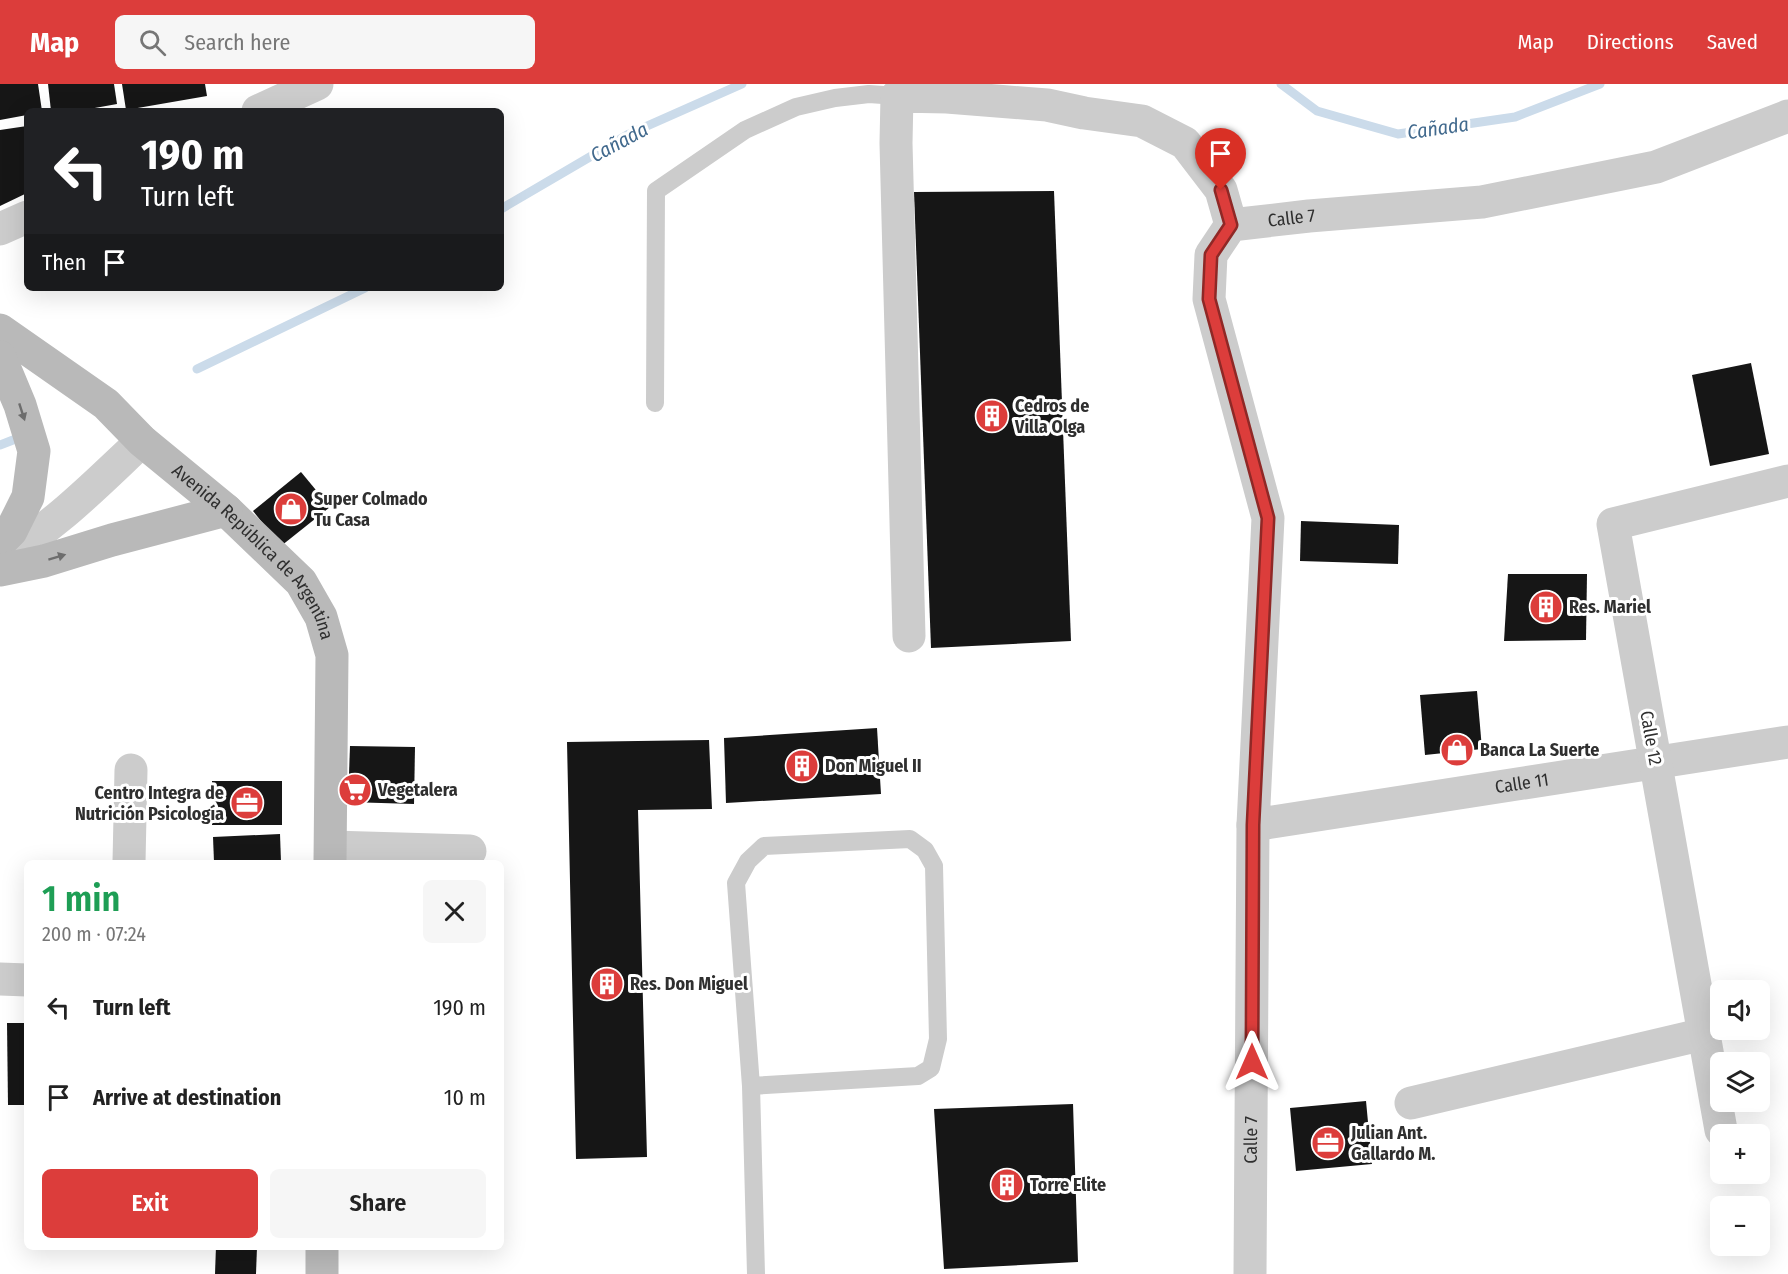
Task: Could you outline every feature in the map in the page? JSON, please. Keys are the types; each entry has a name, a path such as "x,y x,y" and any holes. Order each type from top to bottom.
{"main road":[{"name":"Avenida República de Argentina","path":"0,330 106,404 142,441 226,510 302,582 321,616 332,655 331,855"},
{"path":"0,357 20,405 34,451 28,497 11,531 0,542"},
{"path":"0,570 44,561 112,540 226,510"},
{"path":"322,1250 322,1274"}],"street":[{"path":"265,108 317,84"},
{"path":"909,636 896,143 897,96 1049,94 1084,113 1143,121 1185,143 1221,190 1231,225"},
{"name":"Calle 7","path":"1250,1274 1253,825 1268,518 1209,299 1211,255 1231,225 1309,216 1482,202 1656,167 1788,116"},
{"path":"0,229 24,218"},
{"path":"0,558 60,518 142,441"},
{"name":"Calle 12","path":"1720,1124 1612,524 1788,481"},
{"name":"Calle 11","path":"1253,825 1788,742"},
{"path":"129,860 131,770"},
{"path":"331,855 470,851"},
{"path":"0,979 24,980"},
{"path":"1412,1103 1704,1034"}],"lane":[{"path":"655,403 656,191 745,130 796,107 835,98 869,94 897,96"},
{"path":"751,1086 918,1076 931,1068 938,1039 934,866 925,850 910,839 764,846 748,861 736,883 751,1086 756,1274"}],"building":[{"path":"0,84 38,84 42,108 24,108 24,116 0,120"},
{"path":"48,84 114,84 117,104 95,108 51,108"},
{"path":"122,84 205,84 207,96 126,108"},
{"path":"24,126 24,194 0,206 0,130"},
{"name":"Cedros de Villa Olga","path":"1054,191 1071,641 931,648 914,192"},
{"path":"1751,363 1769,454 1710,466 1692,375"},
{"name":"Super Colmado Tu Casa","path":"301,472 330,507 281,546 253,511"},
{"path":"1301,521 1399,525 1398,564 1300,561"},
{"name":"Res. Mariel","path":"1508,574 1587,574 1586,640 1504,641"},
{"path":"1477,691 1482,749 1425,755 1420,695"},
{"name":"Don Miguel II","path":"877,728 881,794 726,803 724,738"},
{"name":"Res. Don Miguel","path":"709,740 712,809 638,810 647,1157 576,1159 567,742"},
{"name":"Vegetalera","path":"350,746 415,747 414,804 348,802"},
{"name":"Centro Integra de Nutrición Psicología","path":"212,781 282,781 282,825 212,825"},
{"path":"280,834 281,860 214,860 213,837"},
{"path":"7,1023 24,1023 24,1105 8,1105"},
{"path":"1366,1101 1372,1164 1296,1171 1290,1108"},
{"name":"Torre Elite","path":"1073,1104 1078,1262 944,1269 934,1109"},
{"path":"216,1250 257,1250 256,1274 215,1274"}],"waterway":[{"name":"Cañada","path":"504,207 629,134 742,84"},
{"name":"Cañada","path":"1281,84 1317,111 1398,134 1515,117 1600,84"},
{"name":"Cañada","path":"197,369 359,291"},
{"name":"Cañada","path":"0,445 13,440"}],"place":[{"name":"Cedros de Villa Olga","path":"992,416"},
{"name":"Super Colmado Tu Casa","path":"291,509"},
{"name":"Res. Mariel","path":"1546,607"},
{"name":"Banca La Suerte","path":"1457,750"},
{"name":"Don Miguel II","path":"802,766"},
{"name":"Vegetalera","path":"355,790"},
{"name":"Centro Integra de Nutrición Psicología","path":"247,803"},
{"name":"Res. Don Miguel","path":"607,984"},
{"name":"Julian Ant. Gallardo M.","path":"1328,1143"},
{"name":"Torre Elite","path":"1007,1185"}],"route":[{"path":"1221,190 1231,225 1211,255 1209,299 1268,518 1253,825 1252,1062"}]}
